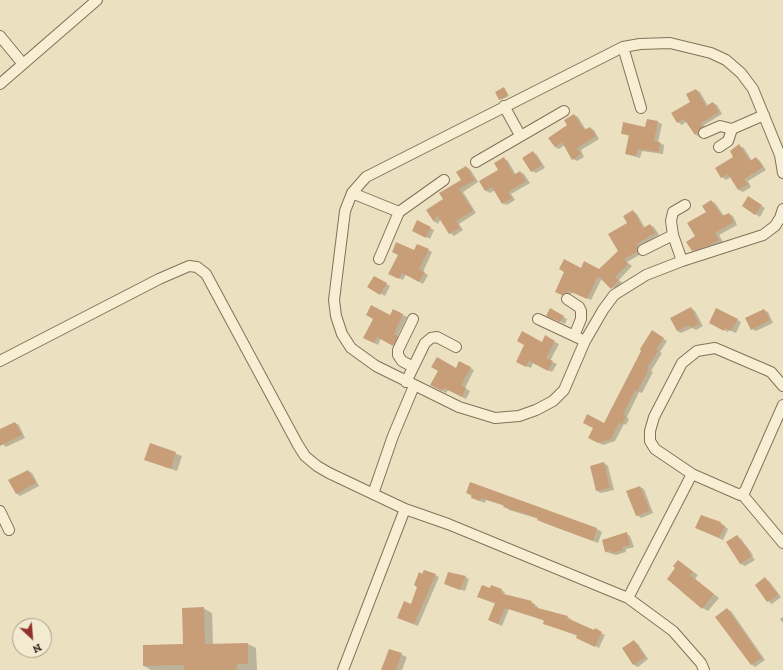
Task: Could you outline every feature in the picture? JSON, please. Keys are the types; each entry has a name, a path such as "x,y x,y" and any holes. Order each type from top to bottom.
{"street":[{"path":"0,84 97,0"},
{"path":"0,36 23,64"},
{"path":"783,172 780,155 753,89 741,73 726,60 711,53 670,43 640,44 623,47 366,177 352,193 345,211 334,300 336,316 342,334 351,348 376,366 459,408 495,418 518,416 536,410 553,401 564,390 585,341 602,310 614,295 646,275 682,261 763,235 775,226 783,209"},
{"path":"623,47 641,108"},
{"path":"504,106 520,135"},
{"path":"476,162 520,135 564,111"},
{"path":"704,132 720,126 732,129 764,115"},
{"path":"719,147 728,141 732,129"},
{"path":"379,259 399,212 444,180"},
{"path":"352,193 399,212"},
{"path":"682,261 673,235 671,221 673,212 685,205"},
{"path":"642,250 673,235"},
{"path":"0,361 159,279 189,266 198,267 206,274 302,451 313,463 329,473 405,509 448,524 628,598 674,631 701,663 704,670"},
{"path":"567,299 579,307 581,312 581,319 574,336"},
{"path":"413,318 398,350 398,355 402,361 413,367"},
{"path":"538,319 585,341"},
{"path":"373,494 410,384 413,367 425,343 431,338 437,337 456,347"},
{"path":"783,386 771,372 715,348 697,351 682,363 654,418 650,431 650,441 656,449 692,474 737,494 742,494 783,543"},
{"path":"742,494 770,438 783,405"},
{"path":"628,598 692,474"},
{"path":"343,670 405,509"},
{"path":"0,511 9,530"}],"building":[{"path":"504,87 508,95 499,100 495,92"},
{"path":"696,89 706,106 713,102 719,112 701,123 703,126 695,135 684,119 677,123 671,113 690,102 686,94"},
{"path":"574,114 584,130 590,127 596,136 577,148 581,154 572,160 562,142 555,147 548,138 567,125 564,120"},
{"path":"647,119 658,121 654,141 660,142 659,152 638,149 636,156 625,154 629,135 621,134 623,122 645,127"},
{"path":"739,144 750,161 756,157 763,167 744,179 748,184 738,190 728,174 721,178 715,168 733,157 730,151"},
{"path":"533,151 542,165 531,172 522,158"},
{"path":"504,157 514,175 520,171 526,181 508,192 512,198 502,204 492,187 485,191 479,181 498,170 494,163"},
{"path":"466,166 475,180 459,189 473,211 456,221 460,228 449,234 437,215 434,222 426,210 443,199 439,193 461,180 456,172"},
{"path":"748,196 762,205 755,215 742,206"},
{"path":"711,200 722,216 729,213 734,222 715,233 719,240 710,245 692,251 686,242 695,236 687,223 706,212 702,206"},
{"path":"633,210 643,228 650,224 655,233 637,244 637,252 624,259 628,264 615,277 619,280 611,289 598,276 587,299 569,291 562,295 555,292 564,272 559,269 564,259 581,268 584,261 599,269 618,251 608,234 627,223 623,216"},
{"path":"417,220 431,227 426,238 412,231"},
{"path":"396,242 414,250 417,244 429,249 419,269 425,272 419,282 402,273 399,279 388,274 398,255 392,252"},
{"path":"374,276 387,283 380,295 367,287"},
{"path":"371,305 390,315 393,309 403,314 394,334 398,336 393,346 377,337 374,343 363,338 373,319 366,315"},
{"path":"691,307 699,324 691,328 689,325 677,331 670,318"},
{"path":"550,308 564,316 560,322 546,316"},
{"path":"716,308 738,319 731,331 725,328 724,331 709,323"},
{"path":"764,309 770,320 751,330 745,318"},
{"path":"652,330 664,338 656,349 659,350 647,368 649,369 637,392 635,390 623,415 626,416 622,424 619,423 611,439 598,443 588,438 593,428 583,423 587,414 604,423 641,351 640,349"},
{"path":"522,331 542,342 545,335 555,341 546,358 553,361 548,371 529,361 526,367 516,362 524,345 517,341"},
{"path":"437,357 456,368 459,361 471,367 461,385 466,388 462,397 444,388 442,391 430,385 438,371 431,367"},
{"path":"15,422 22,435 0,446 0,429"},
{"path":"150,443 176,452 171,469 144,460"},
{"path":"604,462 610,488 596,491 590,466"},
{"path":"28,470 36,483 16,494 8,480"},
{"path":"470,482 597,528 593,541 537,520 538,518 503,507 504,505 481,498 480,501 471,498 472,495 466,493"},
{"path":"640,486 650,511 636,516 626,491"},
{"path":"701,515 721,522 720,524 725,526 719,538 695,528"},
{"path":"627,532 630,545 622,547 623,550 612,553 611,551 605,552 602,540"},
{"path":"737,535 750,552 751,557 740,564 726,542"},
{"path":"678,560 693,572 690,575 714,594 702,609 667,579 675,568 673,566"},
{"path":"424,570 436,574 414,624 397,618 404,601 411,604 417,587 414,585 419,572 422,574"},
{"path":"448,572 466,576 460,590 444,584"},
{"path":"765,577 778,595 767,602 755,585"},
{"path":"482,585 490,588 491,585 502,589 501,592 504,594 532,601 531,603 535,604 534,607 568,616 567,618 594,630 595,628 602,632 595,647 576,638 577,635 543,624 544,620 505,608 498,624 488,620 495,603 477,597"},
{"path":"204,607 205,644 248,643 248,664 237,664 237,669 235,670 184,670 184,665 143,666 143,645 183,644 182,608"},
{"path":"727,608 762,658 751,665 715,617"},
{"path":"634,640 645,657 633,665 622,648"},
{"path":"389,649 402,653 396,670 381,670"}]}
